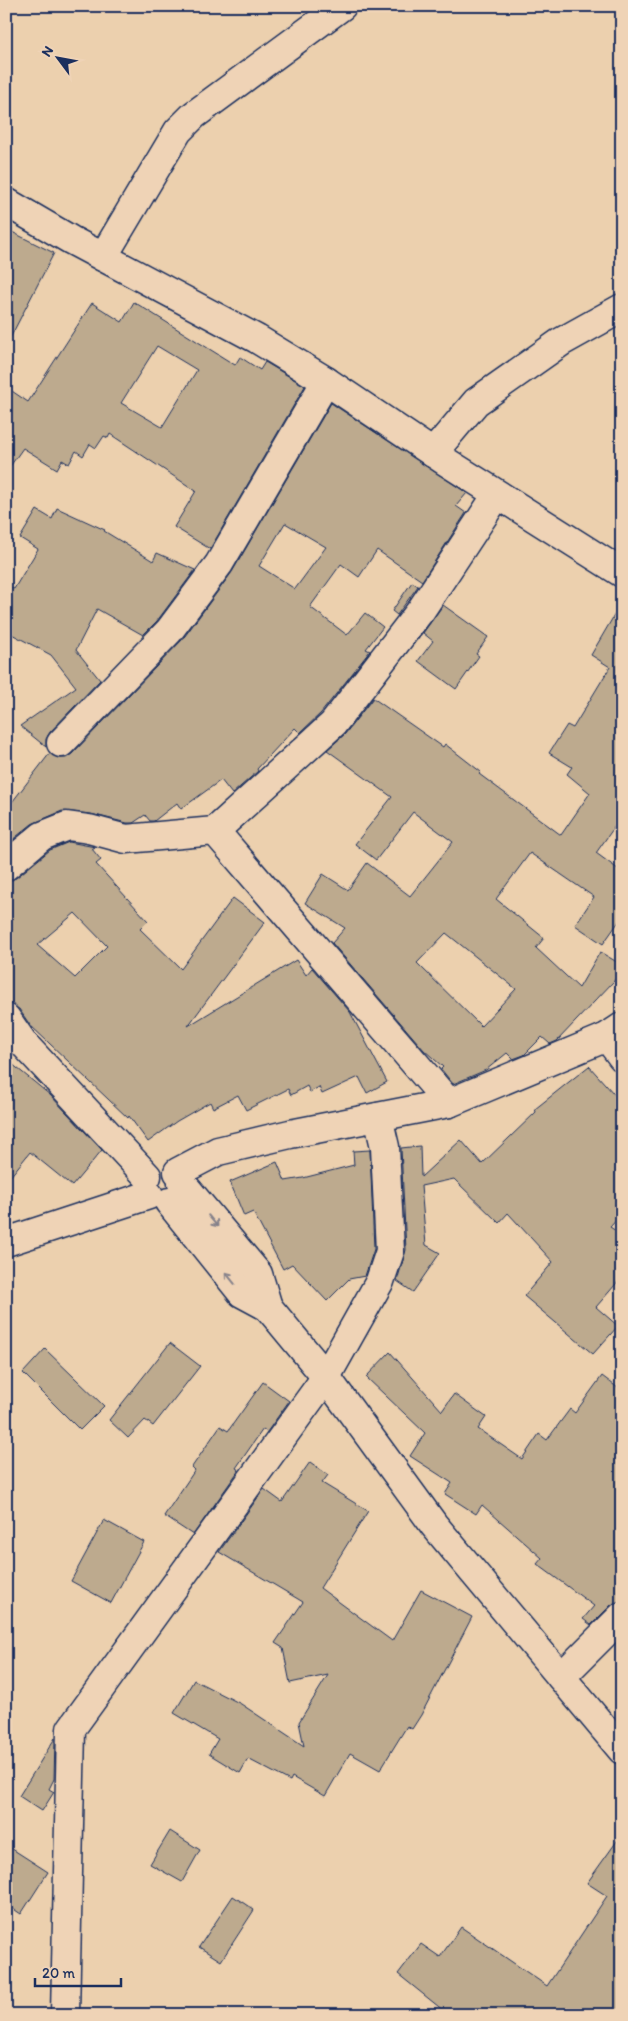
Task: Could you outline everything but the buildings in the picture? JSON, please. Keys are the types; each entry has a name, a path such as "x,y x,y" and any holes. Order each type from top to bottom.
{"street":[{"path":"103,257 178,131 194,116 342,6"},
{"path":"6,202 257,340 326,382 497,495 622,573"},
{"path":"433,453 476,402 561,342 622,308"},
{"path":"61,743 168,631 219,564 326,382"},
{"path":"6,866 42,836 67,826 126,839 215,831 333,724 421,610 497,495"},
{"path":"215,831 449,1103"},
{"path":"6,1018 24,1044 165,1186 258,1274 268,1307 326,1377 434,1525 622,1750"},
{"path":"6,1242 165,1186 218,1151 290,1134 449,1103 617,1040"},
{"path":"65,2015 71,1729 326,1377 380,1280 390,1251 385,1147 378,1117"},
{"path":"561,1677 622,1616"}]}
